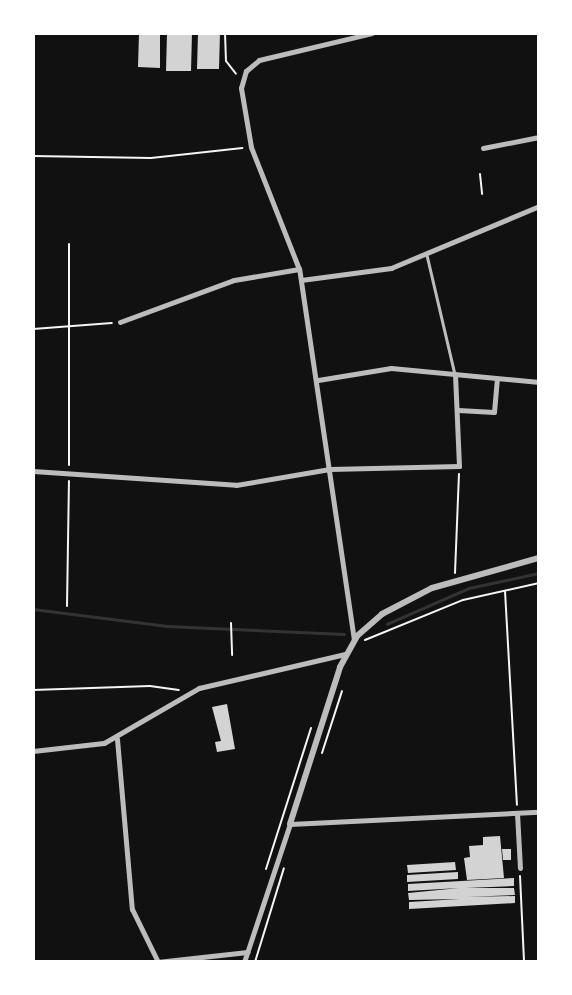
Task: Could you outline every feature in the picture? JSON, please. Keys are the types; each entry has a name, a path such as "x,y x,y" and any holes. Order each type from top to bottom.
{"street":[{"path":"356,641 299,269 251,147 242,80 253,64 273,54 372,33"},
{"path":"483,148 539,136"},
{"path":"301,280 391,268 428,255 539,206"},
{"path":"120,322 234,280 299,269"},
{"path":"318,380 391,368 539,382"},
{"path":"33,471 236,485 330,469 459,466 455,374"},
{"path":"458,410 494,412 497,378"},
{"path":"244,962 345,654 382,614 455,580 539,558"},
{"path":"33,751 89,747 117,739 186,694 215,683 345,654"},
{"path":"117,739 132,909 157,962 247,951"},
{"path":"290,824 539,812"},
{"path":"517,813 520,868"}],"lane":[{"path":"428,255 455,374"}],"path":[{"path":"225,33 226,61 242,80"},
{"path":"33,156 151,158 251,147"},
{"path":"480,174 482,194"},
{"path":"67,606 69,244"},
{"path":"33,329 120,322"},
{"path":"455,580 459,466"},
{"path":"356,641 463,600 539,583"},
{"path":"505,590 517,813"},
{"path":"231,624 232,655"},
{"path":"319,761 344,683"},
{"path":"33,690 163,686 186,694"},
{"path":"264,875 313,722"},
{"path":"255,962 286,861"},
{"path":"520,868 524,962"}],"building":[{"path":"139,33 160,33 160,68 138,67"},
{"path":"167,33 192,33 191,71 166,71"},
{"path":"198,33 220,33 219,69 197,69"},
{"path":"227,704 235,749 217,752 215,742 221,741 212,707"},
{"path":"500,836 504,878 467,880 464,858 470,857 469,846 483,845 483,837"},
{"path":"502,849 511,849 511,860 503,860"},
{"path":"455,862 456,870 408,873 407,865"},
{"path":"458,872 458,879 407,882 407,875"},
{"path":"514,878 514,886 466,888 514,888 515,895 466,897 515,896 515,903 409,909 409,902 460,899 409,900 408,893 459,888 408,891 408,884"}],"waterway":[{"path":"387,624 469,588 539,573"},
{"path":"33,609 167,626 344,634"}]}
